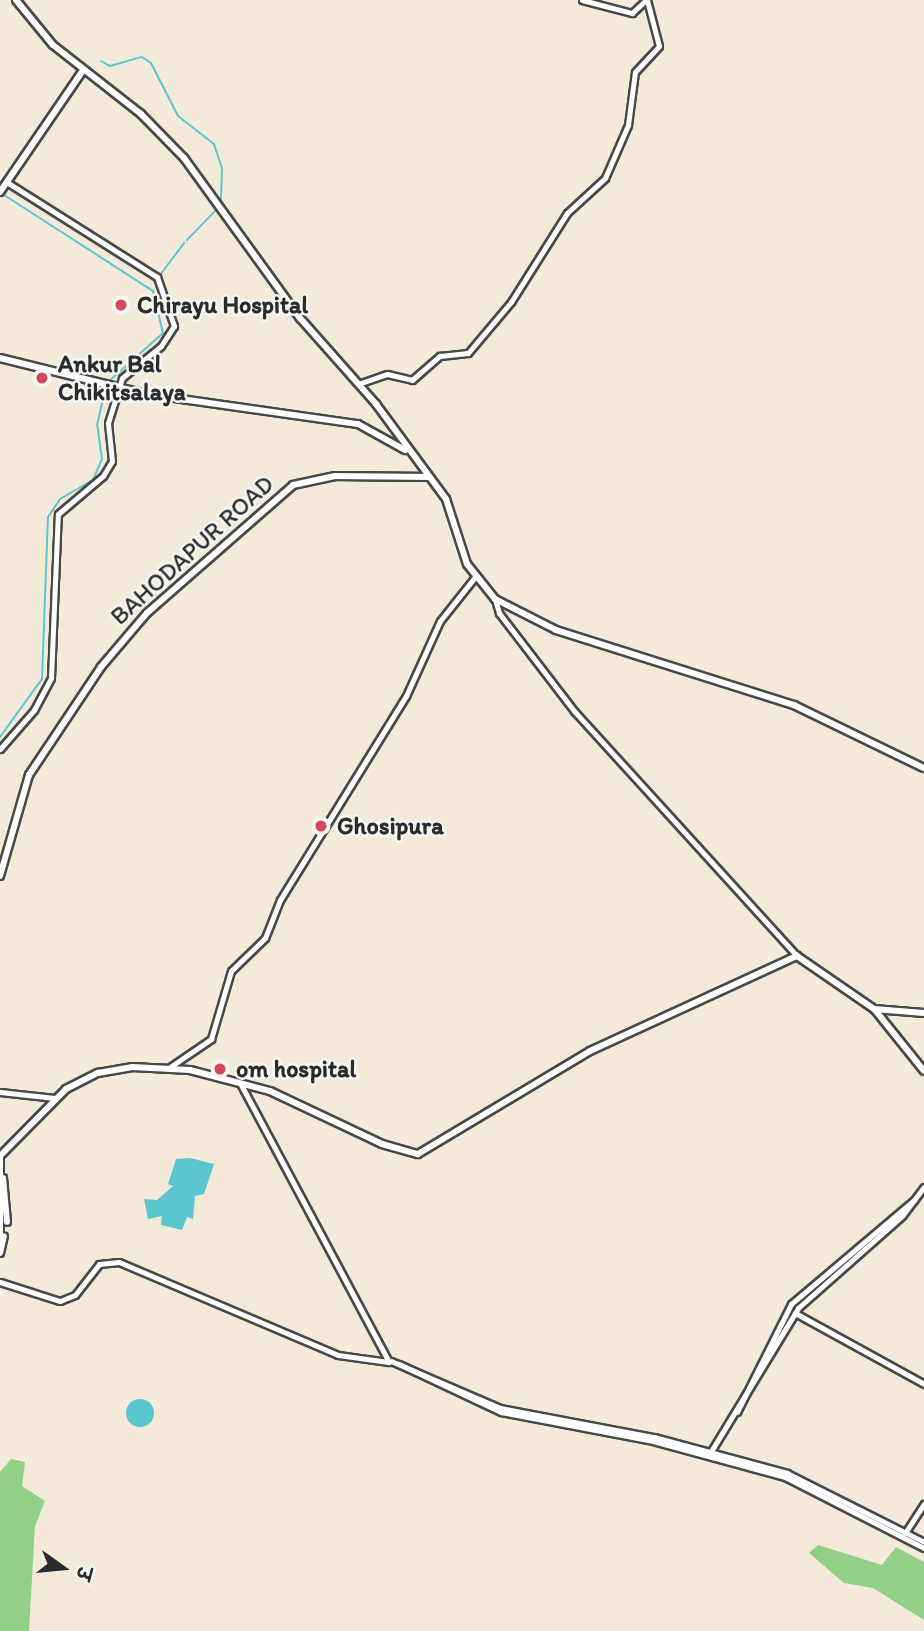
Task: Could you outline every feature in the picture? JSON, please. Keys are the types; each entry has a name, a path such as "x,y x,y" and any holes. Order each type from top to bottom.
{"main road":[{"path":"16,0 82,72 162,132 300,318 358,384 448,503 475,577 495,599 556,630 794,705 924,768"},
{"path":"4,187 82,72"},
{"path":"0,358 117,389 358,424 406,450"},
{"name":"BAHODAPUR ROAD","path":"0,876 29,775 101,667 147,613 293,485 335,476 429,477"},
{"path":"0,1253 8,1214 0,1155 54,1098 97,1073 170,1068 240,1083 418,1154 590,1051 797,956 874,1009 924,1071"},
{"path":"874,1009 924,1013"},
{"path":"0,1239 2,1176"}],"street":[{"path":"358,384 387,374 412,380 440,356 471,351 511,302 556,226 605,178 628,125 635,72 659,46 646,0 629,13 582,0"},
{"path":"0,749 47,690 56,630 56,518 112,461 108,423 124,373 161,346 174,326 158,279 4,187"},
{"path":"170,1068 211,1039 231,971 265,938 342,794 407,696 444,614 475,577"},
{"path":"495,599 499,613 575,712 797,956"},
{"path":"240,1083 391,1361"},
{"path":"0,1091 54,1098"},
{"path":"710,1454 795,1313 914,1200 924,1187"},
{"path":"737,1412 791,1304 914,1200"},
{"path":"0,1282 60,1301 75,1295 99,1264 119,1262 338,1355 391,1361 500,1408 710,1454 818,1486 924,1548"},
{"path":"795,1313 924,1384"},
{"path":"904,1534 924,1504"},
{"path":"904,1534 924,1542"}],"green space":[{"path":"11,1459 25,1462 22,1486 45,1501 35,1526 29,1631 0,1631 0,1472"},
{"path":"818,1545 882,1565 896,1547 924,1562 924,1620 873,1588 844,1583 809,1553"}],"water":[{"path":"190,1158 214,1164 204,1194 195,1196 193,1219 187,1217 182,1230 161,1225 162,1216 148,1219 144,1199 157,1200 173,1186 168,1184 176,1159"},
{"path":"140,1399 150,1403 154,1413 150,1423 140,1427 130,1423 126,1413 130,1403"}],"waterway":[{"path":"101,61 110,66 142,57 151,63 178,116 214,144 222,169 221,205"},
{"path":"1,193 153,291 163,333 108,382"},
{"path":"187,240 217,209"},
{"path":"160,275 184,243"},
{"path":"0,737 42,679 48,517 60,499 93,480 102,459 97,425 106,387"}],"place":[{"name":"Chirayu Hospital","path":"121,305"},
{"name":"Ankur Bal Chikitsalaya","path":"42,378"},
{"name":"Ghosipura","path":"321,826"},
{"name":"om hospital","path":"220,1069"}]}
